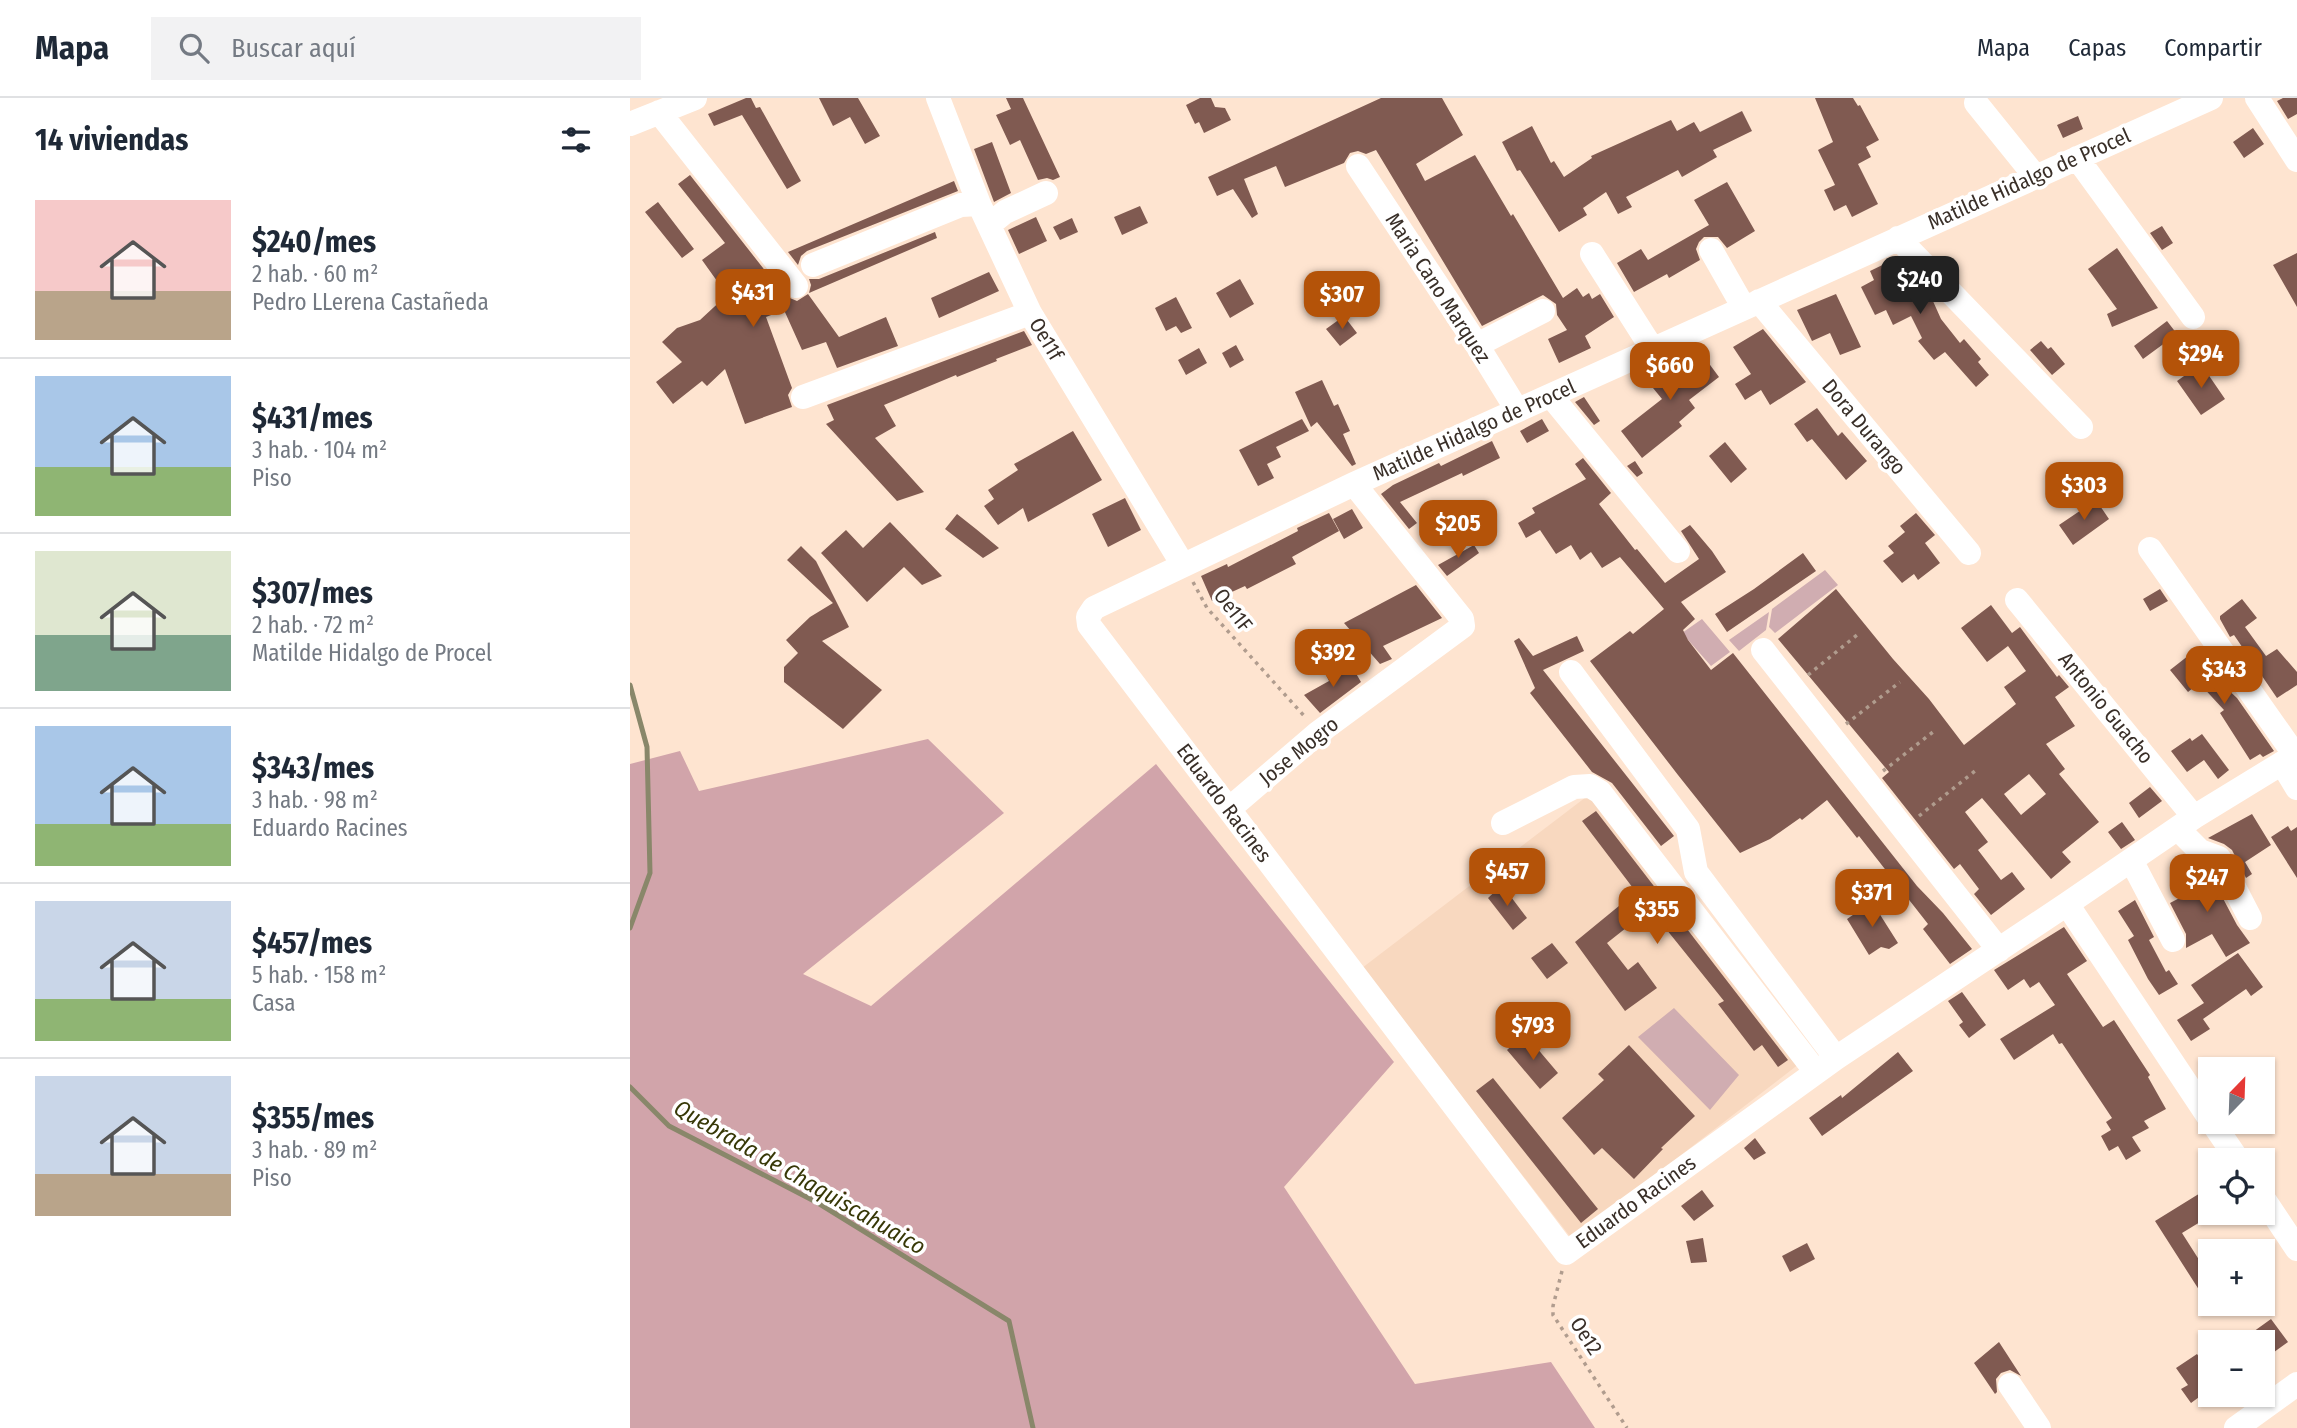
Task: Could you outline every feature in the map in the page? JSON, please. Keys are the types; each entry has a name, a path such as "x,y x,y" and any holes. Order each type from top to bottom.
{"street":[{"path":"630,124 695,98"},
{"name":"Oe11f","path":"939,98 984,215 1030,313 1183,565"},
{"name":"Matilde Hidalgo de Procel","path":"1088,617 1094,608 1353,484 2211,98"},
{"path":"2257,98 2297,160"},
{"path":"1976,103 2035,176"},
{"path":"659,112 796,286"},
{"path":"2077,158 2193,317"},
{"name":"Maria Cano Marquez","path":"1358,166 1517,410"},
{"path":"813,265 961,205 984,215 1004,212 1046,194"},
{"path":"1898,238 2081,427"},
{"name":"Dora Durango","path":"1711,250 1751,304 1969,553"},
{"path":"1592,254 1653,350"},
{"path":"1477,345 1543,311"},
{"path":"803,397 1030,313"},
{"path":"1551,396 1678,551"},
{"name":"Jose Mogro","path":"1229,809 1318,733 1463,626 1462,619 1353,484"},
{"path":"2150,549 2291,757 2297,788"},
{"name":"Antonio Guacho","path":"2017,600 2186,823 2200,850 2219,858 2250,918"},
{"name":"Eduardo Racines","path":"1088,617 1089,625 1566,1253 1836,1058 2186,823 2291,757"},
{"path":"1763,650 1999,950"},
{"path":"1571,672 1688,829 1696,872 1836,1058"},
{"path":"1503,822 1574,788 1590,786 1600,792 1816,1072"},
{"path":"2131,860 2173,940"},
{"path":"2067,904 2198,1100"},
{"path":"2275,1216 2297,1249"},
{"path":"2236,1428 2297,1384"},
{"path":"2010,1385 2039,1428"}],"path":[{"name":"Oe11F","path":"1183,565 1208,608 1318,733"},
{"path":"1792,687 1857,635"},
{"path":"1831,736 1900,682"},
{"path":"1868,783 1933,732"},
{"path":"1904,828 1975,771"},
{"name":"Oe12","path":"1566,1253 1553,1315 1627,1428"}],"shaded area":[{"path":"1825,570 1838,585 1775,633 1769,627 1772,609"},
{"path":"1769,612 1766,630 1739,651 1729,640"},
{"path":"1702,619 1730,652 1711,666 1682,633"},
{"path":"928,739 1004,813 803,974 871,1006 1156,764 1394,1062 1284,1187 1415,1384 1551,1362 1595,1428 630,1428 630,764 680,751 699,791"},
{"path":"1590,794 1799,1064 1572,1239 1362,968"},
{"path":"1674,1008 1739,1075 1710,1110 1638,1037"}],"building":[{"path":"751,98 756,108 760,107 801,181 787,189 742,115 714,126 708,114"},
{"path":"819,98 858,98 880,136 865,144 850,117 833,126"},
{"path":"1006,98 1023,98 1060,177 1038,180 1020,140 1010,145 996,115 1011,109"},
{"path":"1200,98 1211,98 1215,107 1225,108 1231,120 1204,133 1199,122 1195,124 1186,105"},
{"path":"1381,98 1442,98 1463,135 1416,164 1425,181 1475,155 1563,298 1577,288 1583,297 1589,293 1592,299 1600,294 1614,317 1585,336 1591,348 1559,363 1548,339 1567,330 1557,315 1556,304 1543,295 1482,326 1376,150 1366,154 1358,151 1350,153 1344,163 1285,187 1276,166 1244,179 1258,214 1252,218 1233,189 1217,196 1208,177"},
{"path":"1815,98 1853,98 1858,106 1860,105 1879,140 1866,147 1871,157 1858,164 1878,204 1852,217 1846,205 1834,211 1824,190 1835,185 1818,150 1833,142"},
{"path":"2297,98 2297,114 2288,119 2277,101"},
{"path":"1742,111 1752,131 1713,150 1717,157 1682,177 1678,170 1626,197 1632,207 1618,214 1606,192 1583,208 1587,215 1559,232 1520,170 1517,171 1502,142 1532,126 1551,163 1554,161 1564,177 1592,158 1591,156 1671,120 1677,131 1694,122 1700,132"},
{"path":"2078,116 2083,129 2063,138 2057,125"},
{"path":"2253,128 2264,144 2244,158 2233,142"},
{"path":"992,142 1011,193 994,202 974,149"},
{"path":"690,175 785,296 797,301 808,294 839,337 886,317 898,346 837,368 826,342 802,350 784,310 766,317 792,388 788,395 792,407 745,424 725,369 707,386 702,381 673,404 656,382 682,362 662,342 677,328 700,320 727,295 702,260 725,243 678,184"},
{"path":"954,181 958,191 807,251 801,256 798,265 788,252"},
{"path":"1727,182 1755,231 1727,248 1718,237 1704,237 1696,249 1700,260 1669,278 1667,274 1634,292 1617,263 1641,249 1648,260 1709,225 1694,200"},
{"path":"658,202 694,249 682,258 645,212"},
{"path":"1140,206 1148,223 1122,235 1114,217"},
{"path":"1036,217 1047,241 1019,254 1008,230"},
{"path":"1072,218 1078,232 1060,240 1053,227"},
{"path":"2162,226 2173,243 2162,250 2150,233"},
{"path":"935,232 937,238 809,293 809,279 819,279"},
{"path":"2117,248 2158,308 2112,327 2107,314 2117,309 2088,269"},
{"path":"2297,253 2297,307 2273,265"},
{"path":"1897,258 1928,290 1941,319 1960,343 1964,339 1981,359 1978,362 1989,375 1976,387 1945,352 1934,360 1918,341 1922,338 1911,316 1893,325 1886,310 1875,315 1861,287 1874,280 1870,271"},
{"path":"989,272 999,291 939,318 931,298"},
{"path":"1240,279 1254,304 1230,318 1216,293"},
{"path":"1836,294 1861,347 1840,355 1830,333 1812,341 1797,310"},
{"path":"1176,297 1192,328 1181,333 1176,326 1166,331 1155,308"},
{"path":"1344,316 1357,333 1340,346 1326,329"},
{"path":"2167,321 2177,334 2143,359 2134,346"},
{"path":"1763,329 1806,382 1770,405 1761,390 1745,400 1735,384 1751,374 1733,347"},
{"path":"1024,331 1032,345 884,405 896,426 875,438 924,492 897,501 826,424 834,420 827,405"},
{"path":"2041,341 2048,349 2051,347 2065,364 2052,375 2030,350"},
{"path":"1236,345 1244,360 1230,368 1222,353"},
{"path":"1199,348 1207,363 1186,375 1178,360"},
{"path":"1699,350 1719,377 1689,400 1695,408 1679,422 1682,426 1642,458 1621,431 1662,399 1644,377 1659,364 1667,373"},
{"path":"2201,364 2225,399 2201,415 2177,381"},
{"path":"1322,380 1334,406 1338,404 1350,431 1343,434 1356,464 1352,466 1317,422 1311,427 1295,392"},
{"path":"1584,397 1600,421 1594,425 1575,402"},
{"path":"1817,408 1838,436 1842,432 1867,461 1846,480 1812,439 1807,442 1794,424"},
{"path":"1302,419 1309,431 1276,447 1281,457 1267,464 1274,478 1258,486 1239,450"},
{"path":"1542,419 1549,431 1527,443 1520,431"},
{"path":"1073,431 1102,480 1028,522 1023,508 998,525 984,506 994,499 988,490 1018,470 1014,464"},
{"path":"1492,441 1500,458 1400,502 1417,523 1409,529 1381,494 1393,485 1439,463 1441,466"},
{"path":"1725,442 1747,469 1731,483 1709,456"},
{"path":"1583,458 1611,493 1599,504 1665,583 1699,559 1681,531 1690,525 1712,551 1726,572 1681,602 1695,619 1683,630 1688,640 1711,670 1733,653 1917,886 1972,949 1950,964 1923,929 1928,924 1827,800 1802,820 1800,818 1770,839 1740,853 1678,775 1590,661 1630,631 1633,634 1664,609 1620,557 1602,568 1591,552 1580,560 1571,545 1556,554 1540,530 1526,538 1518,523 1535,513 1532,508 1586,479 1575,464"},
{"path":"1635,461 1643,473 1637,477 1627,466"},
{"path":"1125,498 1141,530 1108,547 1092,514"},
{"path":"2096,500 2109,519 2073,545 2059,525"},
{"path":"1352,509 1363,528 1344,539 1333,519"},
{"path":"1329,513 1339,531 1292,557 1296,564 1247,589 1245,586 1212,601 1201,576 1227,564 1228,567"},
{"path":"1916,513 1935,535 1925,543 1940,563 1918,580 1914,574 1902,583 1883,561 1894,553 1888,546 1905,532 1900,526"},
{"path":"957,514 999,548 983,558 945,529"},
{"path":"890,522 942,576 922,585 904,567 867,602 821,553 846,530 863,548"},
{"path":"1474,545 1479,553 1447,576 1438,565"},
{"path":"801,546 816,561 849,627 822,641 882,690 843,729 784,682 784,667 798,653 786,640 810,617 833,603 787,560"},
{"path":"1803,553 1816,571 1727,632 1715,614"},
{"path":"1416,585 1442,618 1383,646 1392,659 1380,664 1344,623"},
{"path":"1836,589 1929,699 1964,745 2016,704 2004,687 2026,671 2008,646 1987,662 1961,628 1991,605 2012,633 2020,627 2057,677 2059,675 2069,687 2055,697 2075,726 2046,744 2065,769 2059,774 2099,822 2062,852 2071,862 2051,879 1982,798 1965,812 1988,842 1978,850 2001,880 2012,872 2025,889 1991,915 1974,894 1979,889 1960,864 1954,869 1882,778 1889,772 1778,639","holes":["2029,774 2046,794 2021,815 2004,794"]},
{"path":"2160,589 2168,601 2150,611 2143,599"},
{"path":"2242,599 2257,618 2245,627 2266,656 2277,649 2297,672 2297,685 2277,698 2234,635 2230,637 2220,619 2220,616"},
{"path":"1577,636 1584,651 1543,670 1674,836 1661,846 1612,783 1592,772 1530,693 1535,688 1514,641 1519,638 1533,656"},
{"path":"2193,652 2210,673 2237,698 2274,751 2263,757 2260,754 2250,760 2220,713 2224,710 2199,683 2188,692 2170,670"},
{"path":"1342,665 1347,674 1354,670 1361,682 1320,713 1304,695 1329,681 1326,675"},
{"path":"2202,734 2229,770 2218,779 2204,760 2187,772 2171,751 2190,738 2192,741"},
{"path":"2150,787 2162,801 2139,818 2129,803"},
{"path":"1596,811 1788,1060 1778,1067 1762,1045 1754,1051 1718,1004 1724,1001 1650,909 1607,943 1628,970 1638,962 1657,988 1625,1011 1575,942 1636,892 1582,821"},
{"path":"2252,814 2271,845 2245,862 2252,874 2246,878 2232,850 2208,838"},
{"path":"2122,822 2135,840 2121,849 2108,832"},
{"path":"2288,826 2291,831 2297,827 2297,878 2271,837"},
{"path":"2202,867 2208,870 2237,925 2250,943 2226,957 2212,934 2186,948 2186,934 2170,903 2189,893 2181,880"},
{"path":"1502,885 1527,918 1513,930 1488,898"},
{"path":"2135,900 2154,937 2149,940 2166,972 2169,970 2178,984 2159,995 2128,940 2134,936 2118,911"},
{"path":"1872,902 1898,943 1889,949 1881,947 1869,955 1847,919"},
{"path":"2064,927 2087,961 2067,974 2103,1027 2114,1020 2150,1075 2148,1077 2166,1109 2144,1121 2149,1128 2132,1137 2141,1151 2126,1160 2118,1146 2109,1151 2101,1136 2111,1130 2106,1122 2112,1118 2062,1043 2059,1044 2053,1034 2014,1060 2000,1039 2055,1005 2039,982 2030,988 2024,979 2008,990 1994,970"},
{"path":"1552,943 1568,963 1547,979 1531,958"},
{"path":"2238,953 2263,987 2251,996 2246,989 2203,1019 2210,1029 2191,1041 2177,1020 2204,1003 2191,985"},
{"path":"1962,992 1986,1025 1969,1038 1959,1025 1963,1022 1948,1001"},
{"path":"1525,1034 1558,1073 1540,1089 1507,1050"},
{"path":"1629,1045 1695,1116 1661,1148 1663,1149 1634,1179 1602,1148 1594,1155 1562,1118 1604,1080 1598,1074"},
{"path":"1898,1052 1913,1071 1822,1136 1809,1118 1841,1095 1842,1098"},
{"path":"1493,1078 1598,1209 1581,1223 1476,1091"},
{"path":"1755,1138 1766,1153 1754,1160 1744,1148"},
{"path":"1702,1190 1714,1206 1694,1221 1681,1206"},
{"path":"2198,1194 2198,1223 2182,1233 2198,1258 2198,1288 2155,1221"},
{"path":"1703,1238 1707,1262 1691,1263 1686,1241"},
{"path":"1807,1243 1815,1259 1790,1272 1782,1256"},
{"path":"2271,1319 2288,1342 2275,1351 2275,1330 2256,1330"},
{"path":"1999,1342 2021,1376 2010,1370 2001,1373 1996,1379 1995,1394 1974,1363"},
{"path":"2198,1355 2198,1398 2191,1403 2181,1389 2188,1385 2176,1368"}],"waterway":[{"path":"630,685 647,747 650,873 630,928"},
{"name":"Quebrada de Chaquiscahuaico","path":"630,1087 669,1126 818,1203 1009,1321 1033,1428"}]}
